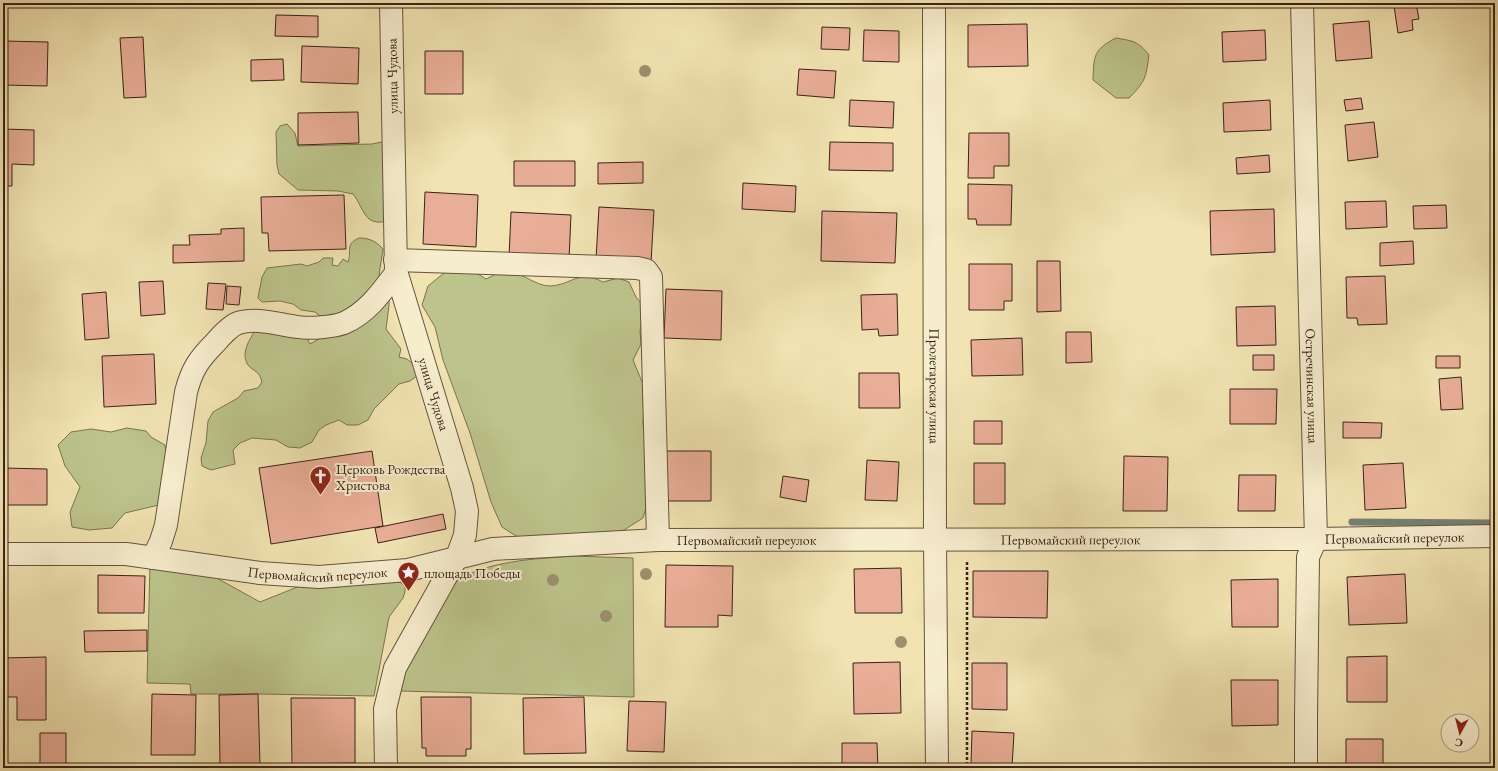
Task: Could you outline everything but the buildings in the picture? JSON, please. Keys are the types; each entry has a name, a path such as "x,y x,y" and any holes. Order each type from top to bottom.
{"street":[{"name":"улица Чудова","path":"386,768 385,709 395,668 456,557 465,535 466,511 462,488 396,267 391,3"},
{"name":"Пролетарская улица","path":"934,3 937,768"},
{"name":"Остречинская улица","path":"1302,3 1316,539 1308,556 1306,768"},
{"path":"153,558 161,541 166,525 186,392 190,375 205,352 237,323 259,321 300,328 342,323 360,314 376,299 396,267 637,268 646,270 651,278 658,540"},
{"name":"Первомайский переулок","path":"3,554 126,554 260,573 320,578 408,570 493,549 658,540 1316,539 1495,536"}],"path":[{"path":"967,539 967,768"}],"green space":[{"path":"1116,38 1135,42 1149,55 1144,79 1129,98 1116,98 1093,80 1096,54 1108,42"},
{"path":"287,124 295,133 298,146 372,144 385,140 387,221 379,222 369,219 353,194 338,191 298,190 279,174 277,165 276,132 280,126"},
{"path":"359,238 372,240 383,249 379,275 382,284 389,294 386,329 401,349 399,357 407,359 417,367 417,376 410,381 399,384 374,409 368,420 358,425 347,425 339,420 326,425 319,430 312,442 300,448 288,447 276,440 252,438 240,443 233,450 235,464 211,470 202,466 201,458 206,443 208,421 213,412 238,398 244,391 258,388 262,382 258,373 248,365 245,356 247,346 256,329 304,332 310,344 326,335 325,320 315,312 301,310 293,304 280,301 262,302 258,298 262,277 267,268 301,264 307,266 319,262 323,258 333,258 332,265 338,266 343,259 348,262 350,245"},
{"path":"459,270 478,274 486,279 503,272 516,273 538,284 550,286 558,285 581,277 594,278 603,282 618,278 629,282 636,297 646,309 640,330 641,344 633,360 645,389 643,423 649,461 650,494 643,518 624,530 603,536 543,540 516,536 502,527 491,502 470,433 443,360 435,327 422,305 428,286 444,273"},
{"path":"127,428 146,431 151,437 165,445 168,465 163,504 125,513 112,528 89,530 72,527 70,512 80,487 65,466 58,445 71,432 91,429 111,432"},
{"path":"574,556 633,558 634,697 399,691 408,664 454,582 482,569 497,565 528,560"},
{"path":"150,564 213,576 260,602 305,584 337,587 393,580 400,582 405,586 405,592 403,598 389,617 374,696 191,694 190,684 147,683"}],"waterway":[{"path":"1352,522 1495,523"}],"place":[{"name":"Церковь Рождества Христова","path":"321,496"},
{"name":"площадь Победы","path":"408,592"}]}
